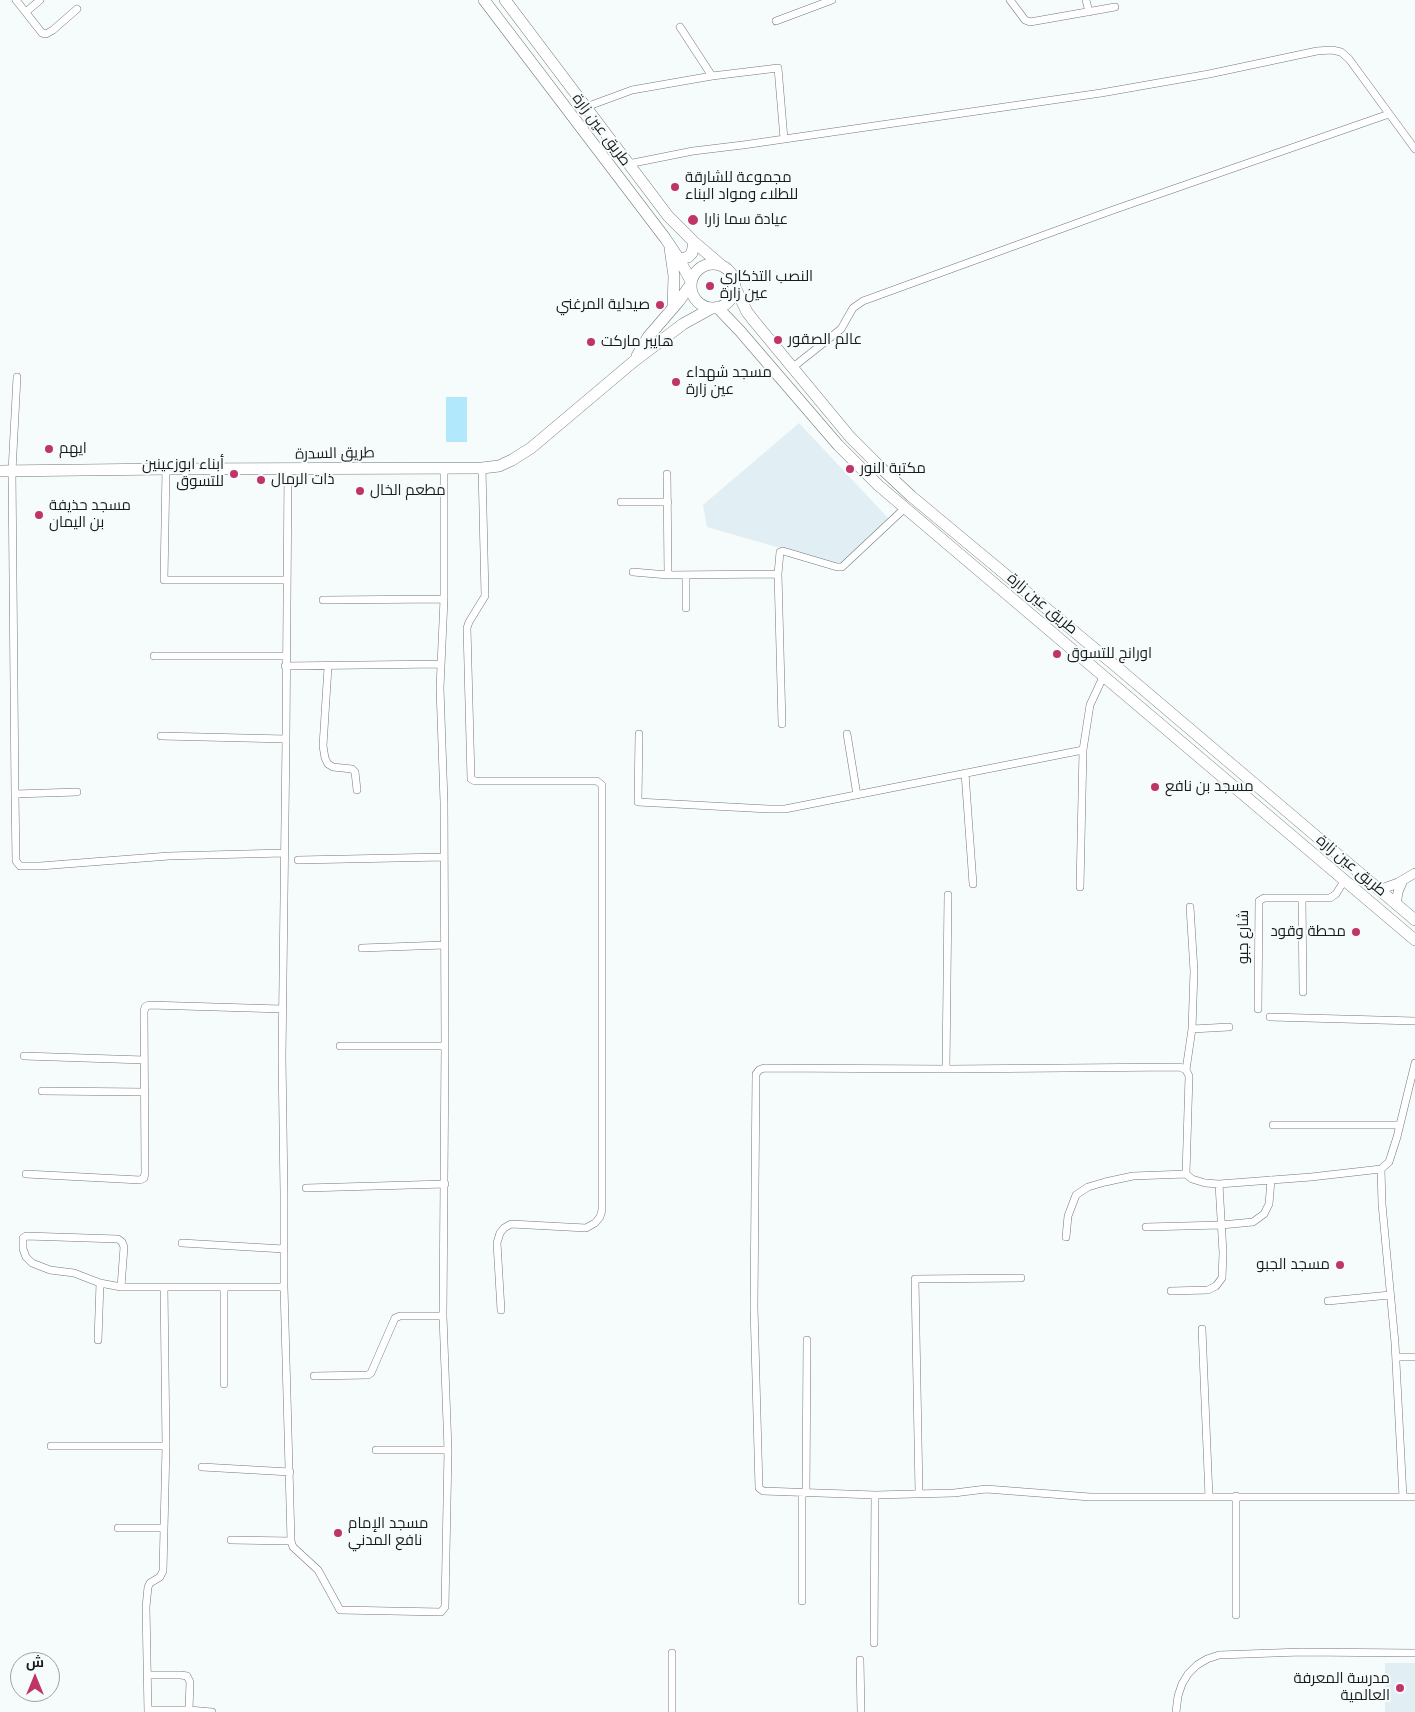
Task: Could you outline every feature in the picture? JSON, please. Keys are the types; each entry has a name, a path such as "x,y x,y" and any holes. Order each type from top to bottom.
{"main road":[{"name":"طريق عين زارة","path":"484,0 669,244 680,260 691,283"},
{"name":"طريق عين زارة","path":"505,0 668,216 721,265"},
{"path":"680,260 692,253 694,242"},
{"path":"669,244 674,276 673,308"},
{"path":"633,362 648,338 691,283 693,275 702,266 708,264 721,265 732,275 734,290 727,303 714,308 702,305 695,299 691,283"},
{"name":"طريق عين زارة","path":"734,285 747,312 792,368 850,437 895,482 1415,920"},
{"name":"طريق عين زارة","path":"714,308 734,324 845,451 905,508 1415,940"},
{"name":"طريق السدرة","path":"6,471 482,468 506,463 531,448 633,362 682,324 714,308"},
{"path":"734,324 734,320 739,313 747,312"}],"street":[{"path":"16,0 42,33 46,34 77,9"},
{"path":"26,12 40,0"},
{"path":"776,21 832,0"},
{"path":"1010,0 1025,20 1030,22 1115,7"},
{"path":"1086,0 1089,12"},
{"path":"680,27 712,76"},
{"path":"628,164 693,151 1101,93 1209,74 1317,51 1332,50 1341,52 1349,59 1415,149"},
{"path":"586,107 632,90 712,76 778,68 784,139"},
{"path":"792,368 841,329 857,304 1113,210 1388,114"},
{"path":"17,377 6,471 16,861 20,866 40,866 169,856 284,854"},
{"path":"288,469 282,1009 284,1287 291,1540 293,1547 318,1570 340,1610 441,1612 445,1607 448,1450 443,1316 445,1046 441,664 444,599 444,468"},
{"path":"482,468 485,596 467,628 471,778 476,781 597,781 602,785 602,1210 600,1217 595,1223 586,1228 511,1224 504,1228 500,1233 497,1243 501,1310"},
{"path":"166,469 164,580 286,580"},
{"path":"667,474 668,575"},
{"path":"621,502 668,502"},
{"path":"782,724 778,574 781,551 842,567 905,508"},
{"path":"633,572 668,575 778,574"},
{"path":"686,575 686,608"},
{"path":"323,600 444,599"},
{"path":"154,656 286,656"},
{"path":"285,666 441,664"},
{"path":"328,666 323,746 325,758 328,764 333,767 352,769 356,772 357,790"},
{"path":"1080,887 1083,750 1090,705 1104,675"},
{"path":"638,734 637,800 640,802 785,809 1083,750"},
{"path":"847,734 857,795"},
{"path":"161,736 286,740"},
{"path":"966,773 973,884"},
{"path":"15,794 77,792"},
{"path":"298,860 444,857"},
{"path":"1379,890 1415,873"},
{"name":"شارع جبو","path":"1258,1009 1259,901 1264,898 1332,897 1344,880"},
{"path":"1396,905 1398,892 1403,880"},
{"path":"946,1069 948,895"},
{"path":"1302,898 1303,992"},
{"path":"1186,1174 1189,1076 1186,1070 1192,1029 1194,971 1190,907"},
{"path":"362,948 444,945"},
{"path":"26,1174 140,1180 144,1178 145,1007 149,1005 282,1009"},
{"path":"1270,1017 1415,1021"},
{"path":"1192,1029 1230,1028"},
{"path":"340,1046 445,1046"},
{"path":"24,1056 144,1060"},
{"path":"1186,1070 1180,1067 764,1068 759,1070 756,1074 754,1307 759,1488 763,1491 875,1495 954,1493 986,1489 1090,1497 1415,1497"},
{"path":"1066,1237 1070,1207 1076,1195 1088,1186 1133,1176 1186,1174 1192,1179 1205,1183 1219,1184 1311,1178 1381,1169 1389,1162 1415,1067"},
{"path":"42,1091 145,1092"},
{"path":"1273,1125 1400,1125"},
{"path":"1381,1169 1382,1204 1396,1357 1403,1497"},
{"path":"1146,1227 1221,1226 1253,1222 1264,1214 1270,1204 1271,1180"},
{"path":"306,1188 444,1184"},
{"path":"1171,1291 1203,1291 1216,1286 1222,1278 1219,1184"},
{"path":"121,1287 124,1247 118,1239 24,1236 23,1250 26,1257 32,1263 50,1270 74,1273 100,1283 121,1287 284,1287"},
{"path":"182,1243 284,1249"},
{"path":"919,1493 915,1279 1021,1278"},
{"path":"98,1340 100,1283"},
{"path":"164,1287 166,1446 164,1528 162,1574 150,1583 148,1587 146,1607 148,1711 189,1710 212,1712"},
{"path":"224,1287 224,1384"},
{"path":"1328,1301 1390,1295"},
{"path":"314,1376 368,1375 371,1373 397,1316 443,1316"},
{"path":"1202,1329 1207,1478 1210,1497"},
{"path":"802,1601 807,1340"},
{"path":"1396,1357 1415,1357"},
{"path":"51,1446 166,1446"},
{"path":"376,1450 448,1450"},
{"path":"202,1466 290,1472"},
{"path":"874,1643 875,1495"},
{"path":"1236,1496 1236,1615"},
{"path":"118,1528 164,1528"},
{"path":"231,1540 291,1540"},
{"path":"1176,1712 1178,1696 1188,1674 1197,1665 1219,1655 1301,1652 1415,1653"},
{"path":"672,1653 672,1712"},
{"path":"860,1660 862,1712"},
{"path":"148,1675 187,1676 190,1682 189,1710"}],"shaded area":[{"path":"446,397 467,397 467,442 446,442"},
{"path":"799,423 890,520 839,565 707,527 703,505"},
{"name":"مدرسة المعرفة العالمية","path":"1385,1663 1415,1663 1415,1712 1385,1712"}],"place":[{"name":"مجموعة للشارقة للطلاء ومواد البناء","path":"675,187"},
{"name":"عيادة سما زارا","path":"693,220"},
{"name":"النصب التذكاري عين زارة","path":"710,286"},
{"name":"صيدلية المرغني","path":"660,305"},
{"name":"عالم الصقور","path":"778,340"},
{"name":"هايبر ماركت","path":"591,342"},
{"name":"مسجد شهداء عين زارة","path":"676,382"},
{"name":"ايهم","path":"49,449"},
{"name":"مكتبة النور","path":"850,469"},
{"name":"أبناء ابوزعينين للتسوق","path":"234,474"},
{"name":"ذات الرمال","path":"261,480"},
{"name":"مطعم الخال","path":"360,491"},
{"name":"مسجد حذيفة بن اليمان","path":"39,515"},
{"name":"اورانج للتسوق","path":"1057,654"},
{"name":"مسجد بن نافع","path":"1155,787"},
{"name":"محطة وقود","path":"1356,932"},
{"name":"مسجد الجبو","path":"1340,1265"},
{"name":"مسجد الإمام نافع المدني","path":"338,1533"},
{"name":"مدرسة المعرفة العالمية","path":"1400,1688"}]}
